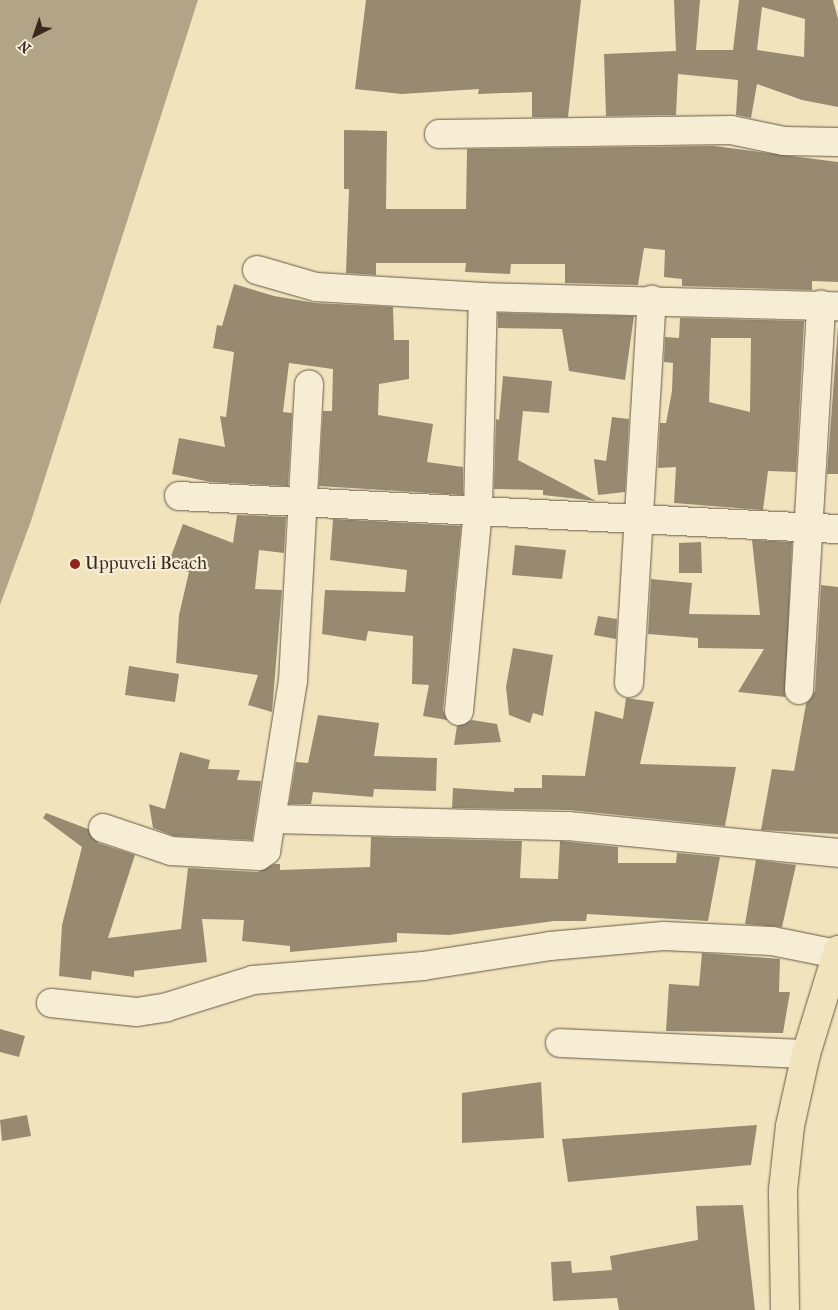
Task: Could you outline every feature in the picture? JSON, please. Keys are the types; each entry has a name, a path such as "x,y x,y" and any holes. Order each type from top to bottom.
{"main road":[{"path":"790,1308 783,1190 790,1126 806,1054 837,952"}],"street":[{"path":"438,134 731,130 784,141 838,142"},
{"path":"257,270 316,287 483,297 829,305 799,690"},
{"path":"459,711 478,511 483,297"},
{"path":"629,683 652,300"},
{"path":"103,828 171,851 259,856 266,852 273,818 293,681 305,502 309,384"},
{"path":"179,496 838,529"},
{"path":"273,818 568,826 838,853"},
{"path":"51,1003 138,1012 167,1007 253,980 423,966 550,946 664,936 772,941 837,952"},
{"path":"560,1043 806,1054"}],"shaded area":[{"path":"0,0 198,0 31,521 0,605"}],"building":[{"path":"366,0 581,0 568,117 532,117 532,92 478,94 479,89 402,94 355,89"},
{"path":"674,0 700,0 696,50 733,50 739,0 833,0 838,19 838,107 802,100 757,84 751,118 736,115 738,80 678,74 676,115 606,116 604,54 676,51","holes":["762,7 805,19 804,57 757,50"]},
{"path":"344,130 387,131 386,209 466,209 467,149 714,146 838,162 838,282 812,281 812,290 682,286 682,279 664,277 665,250 644,248 638,285 565,283 565,264 511,264 510,274 465,272 466,263 376,263 376,275 346,273 349,189 344,189"},
{"path":"234,284 274,296 315,303 393,307 394,340 409,340 409,379 379,384 378,415 433,424 427,462 463,467 463,495 319,486 323,411 332,411 333,369 289,363 283,412 292,413 288,486 211,482 172,474 179,438 225,447 220,416 226,417 234,352 213,348 217,325 222,326"},
{"path":"498,313 634,316 625,380 569,371 562,329 498,328"},
{"path":"680,318 804,321 796,472 768,471 763,510 674,503 676,467 658,468 660,423 666,423 672,391 673,363 664,362 665,337 679,338","holes":["711,338 751,338 750,412 709,402"]},
{"path":"838,326 838,474 827,474"},
{"path":"503,376 552,381 549,413 523,411 518,460 596,501 543,495 543,490 494,489 496,419 499,420"},
{"path":"612,417 629,419 625,492 598,495 594,459 606,461"},
{"path":"237,515 286,517 284,553 259,550 255,589 282,590 272,712 248,705 258,675 176,663 179,615 189,572 167,567 183,524 233,543"},
{"path":"333,519 461,526 443,710 447,720 423,716 429,685 412,684 413,636 368,631 366,641 322,634 325,590 405,592 407,570 330,560"},
{"path":"752,540 792,542 785,697 738,692 764,649 698,648 698,638 648,634 651,579 692,583 689,614 760,615"},
{"path":"701,542 702,573 679,573 679,543"},
{"path":"515,545 566,550 562,579 512,575"},
{"path":"821,585 838,587 838,834 761,830 772,769 794,771 806,704 815,691"},
{"path":"598,616 617,619 616,639 594,635"},
{"path":"513,648 553,655 543,716 533,713 530,723 509,715 506,687"},
{"path":"129,666 179,674 175,702 125,695"},
{"path":"626,698 654,702 640,764 736,767 725,826 570,810 452,808 453,788 514,792 514,788 542,788 542,775 585,776 595,711 623,719"},
{"path":"318,715 379,723 374,756 437,758 436,791 374,789 373,797 313,792 311,804 289,804 296,762 308,763"},
{"path":"472,720 497,724 501,742 454,745 457,726"},
{"path":"180,752 210,760 208,769 240,770 237,780 261,781 252,840 174,836 153,828 149,804 165,809"},
{"path":"46,813 88,829 98,843 135,855 108,938 181,929 188,868 258,872 274,864 280,864 280,870 370,867 371,837 522,841 520,878 558,879 560,841 618,847 618,863 676,863 677,853 720,857 708,921 587,914 586,921 554,921 449,935 397,933 397,942 290,952 290,946 242,941 244,920 202,919 207,962 134,971 134,977 92,971 91,980 59,976 62,925 82,847 43,818"},
{"path":"756,860 796,865 782,927 745,924"},
{"path":"702,953 780,959 779,992 790,992 783,1033 666,1031 669,984 699,986"},
{"path":"0,1029 25,1036 19,1057 0,1052"},
{"path":"541,1082 544,1138 462,1143 462,1093"},
{"path":"27,1115 31,1136 2,1141 0,1120"},
{"path":"757,1125 751,1165 568,1182 562,1139"},
{"path":"743,1205 755,1310 619,1310 617,1298 553,1301 551,1262 571,1261 572,1273 612,1270 610,1256 698,1240 696,1206"}],"place":[{"name":"Uppuveli Beach","path":"75,564"}]}
